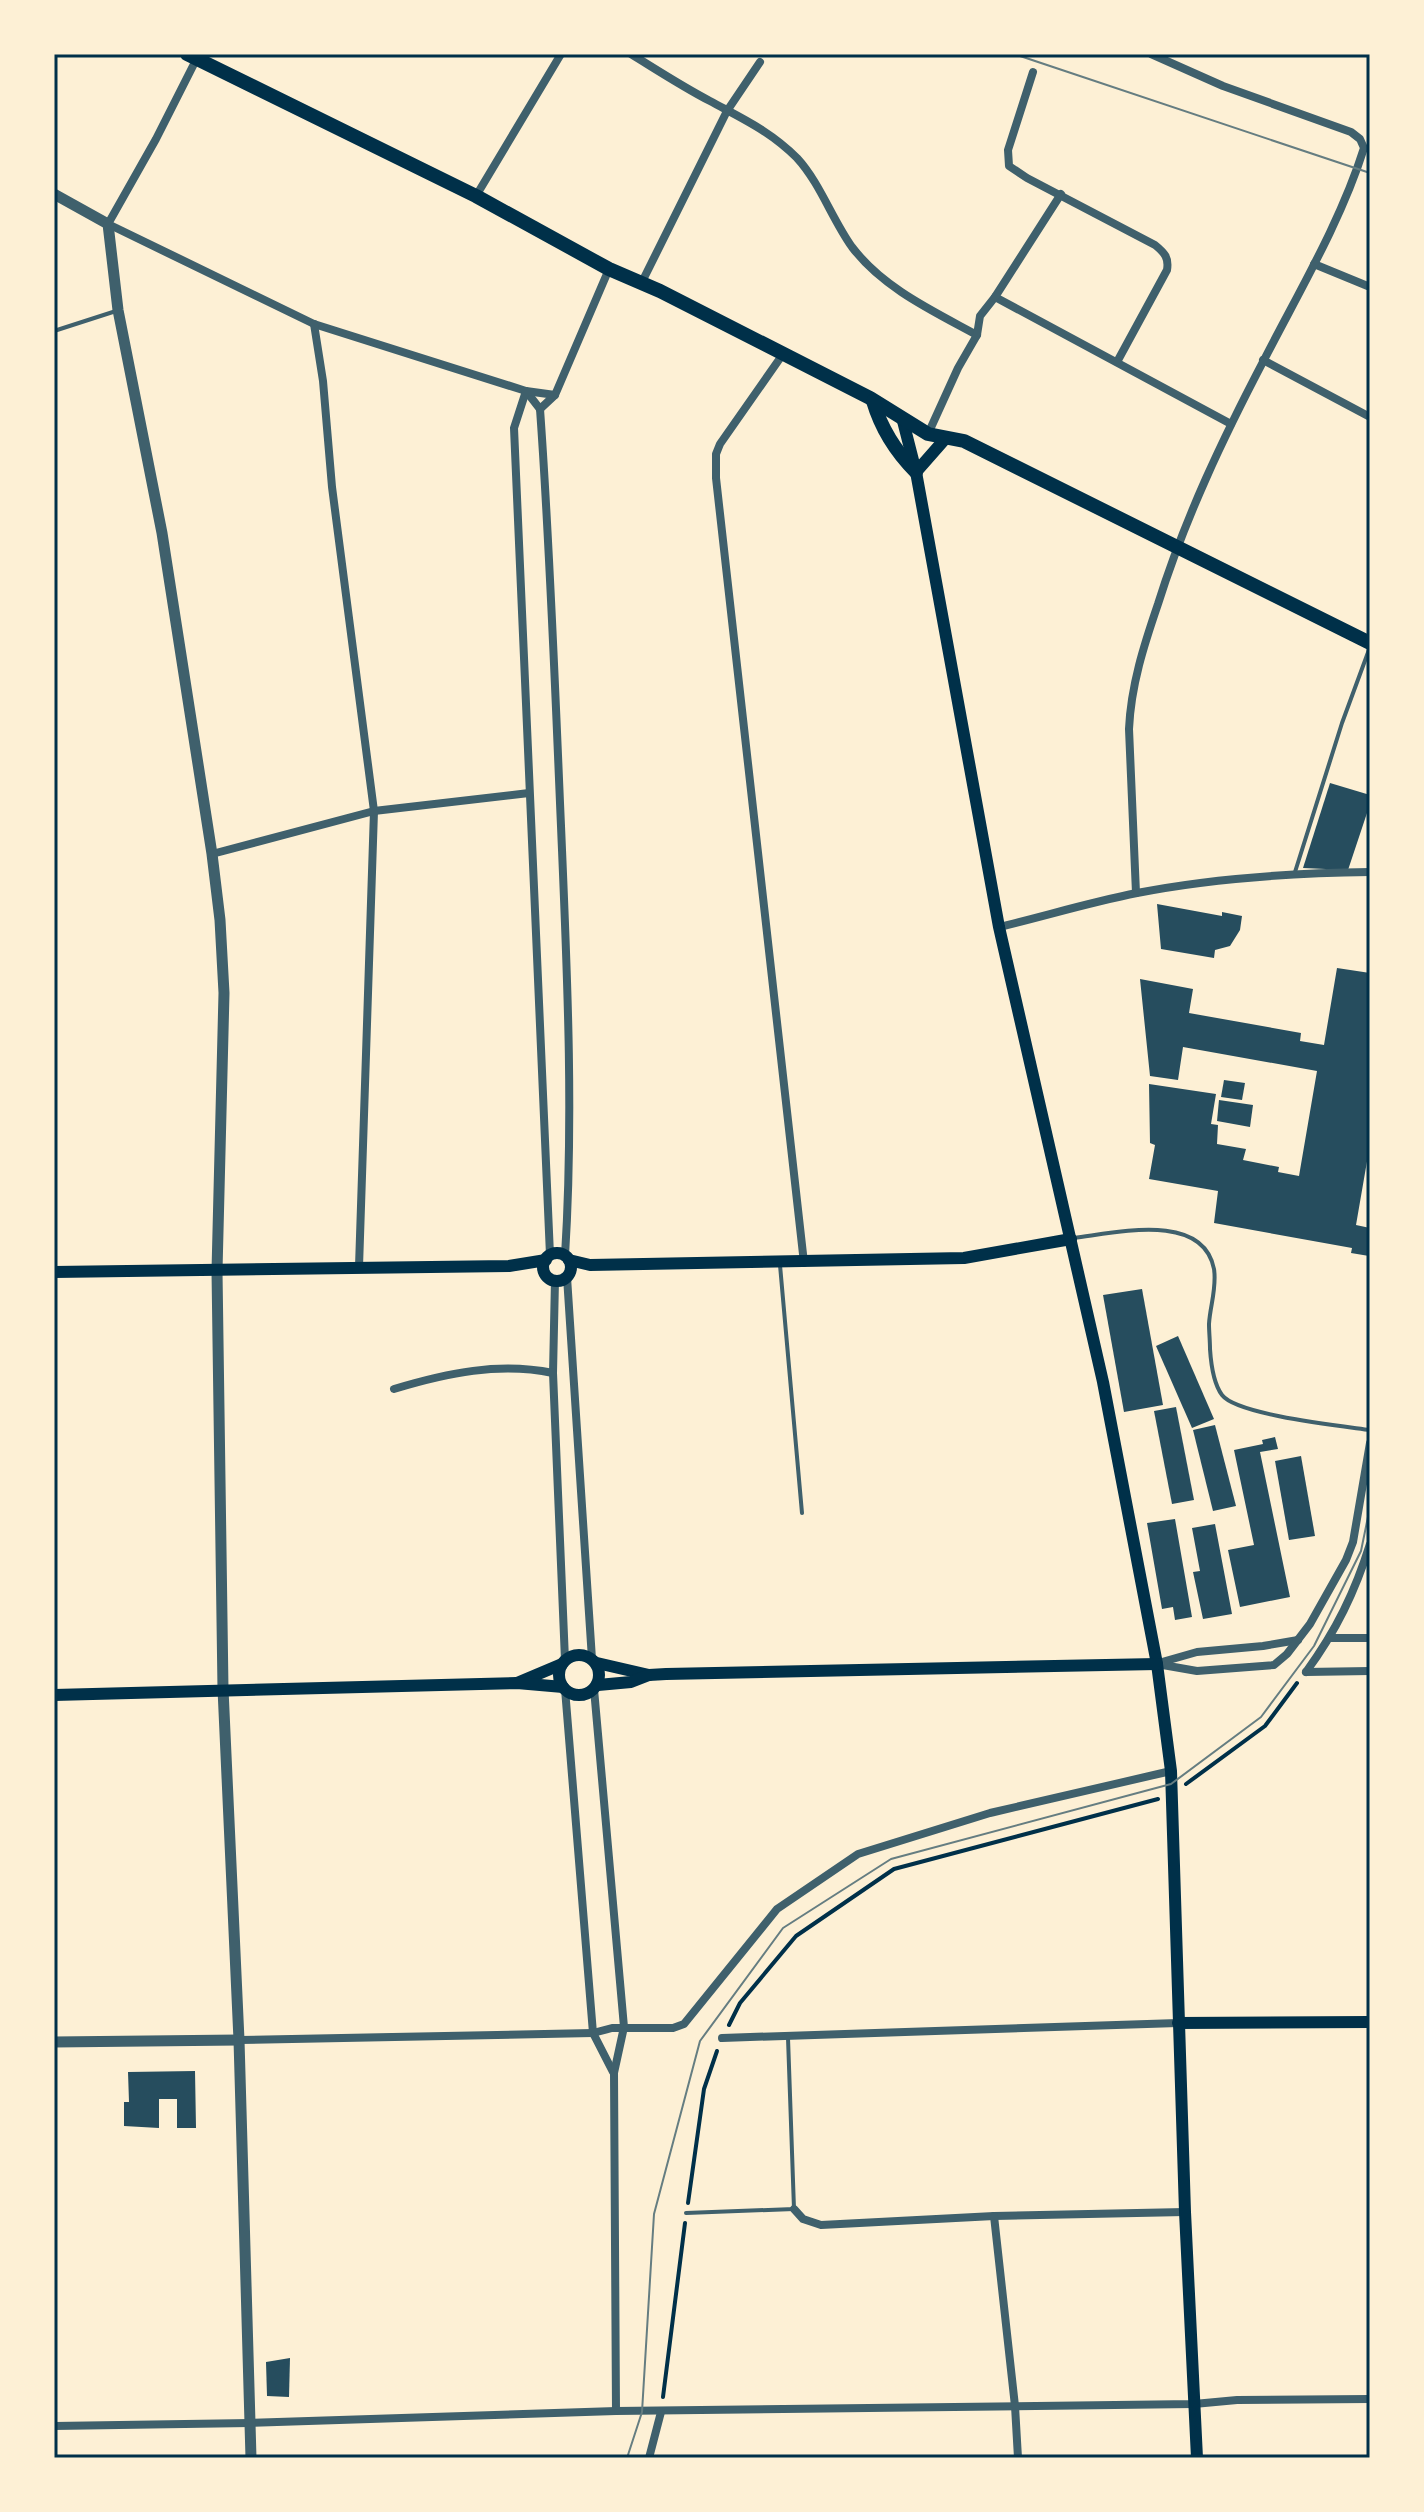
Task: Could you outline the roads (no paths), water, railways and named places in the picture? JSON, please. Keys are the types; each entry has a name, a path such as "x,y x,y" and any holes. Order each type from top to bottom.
{"main road":[{"path":"192,56 476,196 609,269 660,291 873,401 928,434 964,441 1370,645"},
{"path":"873,401 879,422 900,457 916,472"},
{"path":"903,421 916,472 999,927 1115,1439 1157,1664 1171,1771 1185,2212 1197,2458"},
{"path":"916,472 945,439"},
{"path":"54,1272 558,1267 964,1258 1071,1239"},
{"path":"517,1683 578,1654 649,1675 1157,1664"},
{"path":"594,1661 600,1669 596,1687"},
{"path":"563,1662 559,1675 564,1688"},
{"path":"54,1695 517,1683 564,1688 579,1696 596,1687 631,1682 649,1675"},
{"path":"1178,2023 1370,2022"}],"street":[{"path":"476,196 561,54"},
{"path":"631,54 753,123 799,161 853,247 869,266 924,306 977,335"},
{"path":"1136,893 1130,707 1141,654 1176,547 1231,424 1314,264 1364,148 1360,139 1351,132 1223,86 1151,54"},
{"path":"192,56 108,224 118,310 162,533 220,920 224,993 217,1271 223,1689 239,2040 251,2458"},
{"path":"641,284 727,111 760,62"},
{"path":"1033,72 1008,150 1009,166 1014,172 1155,245 1165,253 1168,262 1167,270 1117,362"},
{"path":"54,194 108,224 314,324 526,391 555,395"},
{"path":"928,434 977,335 980,316 1061,194"},
{"path":"1314,264 1370,287"},
{"path":"540,409 555,395 609,269"},
{"path":"995,297 1231,424"},
{"path":"314,324 374,811 359,1267"},
{"path":"783,354 720,444 716,454 716,478 804,1263"},
{"path":"1263,360 1370,417"},
{"path":"526,391 540,409 549,529 567,988 569,1202 558,1267 553,1373 563,1662"},
{"path":"526,391 514,428 529,793 558,1267 594,1661"},
{"path":"212,854 374,811 529,793"},
{"path":"999,927 1136,893 1295,873 1370,872"},
{"path":"394,1389 473,1370 529,1368 553,1373"},
{"path":"1157,1664 1197,1671 1274,1665 1299,1640 1346,1560 1353,1542 1370,1443"},
{"path":"1370,1544 1354,1591 1331,1638 1306,1672 1370,1671"},
{"path":"1331,1638 1370,1638"},
{"path":"1157,1664 1197,1652 1299,1640"},
{"path":"596,1687 624,2027 614,2073 616,2411"},
{"path":"564,1688 593,2033 614,2073"},
{"path":"54,2042 593,2033 624,2027 673,2028 692,2017 724,1972 777,1909 858,1854 990,1813 1171,1771"},
{"path":"722,2038 1178,2023"},
{"path":"794,2209 803,2219 821,2225 994,2216 1185,2212"},
{"path":"994,2216 1018,2458"},
{"path":"54,2426 616,2411 1370,2399"},
{"path":"649,2458 661,2412"}],"lane":[{"path":"54,331 118,310"},
{"path":"1295,873 1370,645"},
{"path":"1071,1239 1159,1230 1187,1235 1200,1243 1214,1268 1215,1284 1209,1323 1211,1368 1223,1397 1244,1409 1370,1430"},
{"path":"780,1263 802,1513"},
{"path":"686,2213 794,2209 788,2035"}],"tram line":[{"path":"1014,54 1370,173"},
{"path":"627,2458 642,2412 654,2214 700,2041 783,1928 891,1859 1171,1784 1261,1717 1314,1646 1361,1551 1370,1507"}]}
